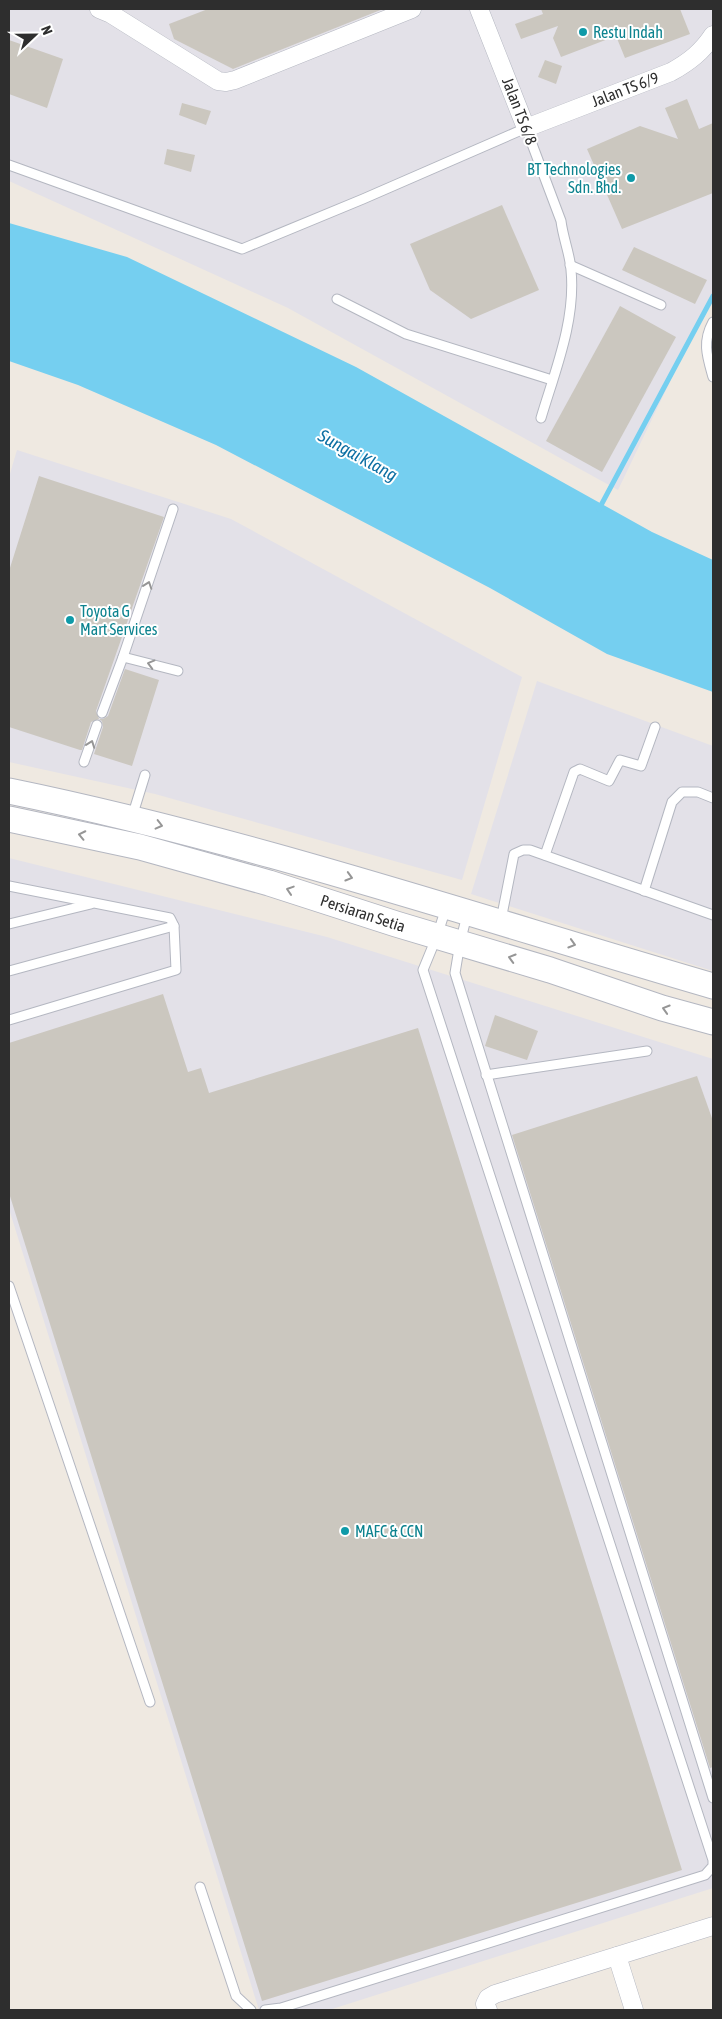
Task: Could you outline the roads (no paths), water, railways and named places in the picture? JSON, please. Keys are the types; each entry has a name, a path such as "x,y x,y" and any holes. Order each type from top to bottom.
{"street":[{"path":"112,11 218,81 226,82 412,9"},
{"name":"Jalan TS 6/8","path":"479,9 526,128"},
{"name":"Jalan TS 6/9","path":"526,128 671,72 689,62 705,48 713,35"},
{"name":"Persiaran Setia","path":"9,790 269,883 448,940 550,970 662,1008 713,1022"},
{"name":"Persiaran Setia","path":"9,820 205,837 457,909 713,986"},
{"path":"488,2010 486,2004 488,1998 495,1994 713,1926"},
{"path":"617,1956 634,2010"}],"lane":[{"path":"9,165 242,249 363,200 526,128"},
{"name":"Jalan TS 6/8","path":"526,128 561,221 562,236 572,270 570,311 541,418"},
{"path":"570,265 660,305"},
{"path":"337,299 406,334 552,380"},
{"path":"713,322 707,333 706,352 713,376"},
{"path":"102,713 174,509"},
{"path":"123,657 178,672"},
{"path":"84,762 97,725"},
{"path":"545,855 574,772 580,769 609,781 620,760 641,766 655,727"},
{"path":"127,831 145,775"},
{"path":"644,891 672,802 682,792 698,792 713,798"},
{"path":"500,922 514,854 524,850 545,855 713,915"},
{"path":"9,886 170,918 174,926 176,970 9,1020"},
{"path":"9,924 96,903"},
{"path":"265,2010 281,2008 705,1875 713,1866 710,1850 423,970 448,940 457,909"},
{"path":"457,909 448,940 455,973 713,1798"},
{"path":"9,971 174,926"},
{"path":"486,1075 647,1051"},
{"path":"9,1286 150,1702"},
{"path":"200,1887 236,1996 251,2010"}],"water":[{"name":"Sungai Klang","path":"9,223 127,257 356,367 652,532 713,560 713,692 607,654 490,588 216,445 78,385 9,361"}],"waterway":[{"path":"599,509 713,296"}],"place":[{"name":"Restu Indah","path":"583,32"},
{"name":"BT Technologies Sdn. Bhd.","path":"631,178"},
{"name":"Toyota G Mart Services","path":"70,620"},
{"name":"MAFC & CCN","path":"345,1531"}]}
